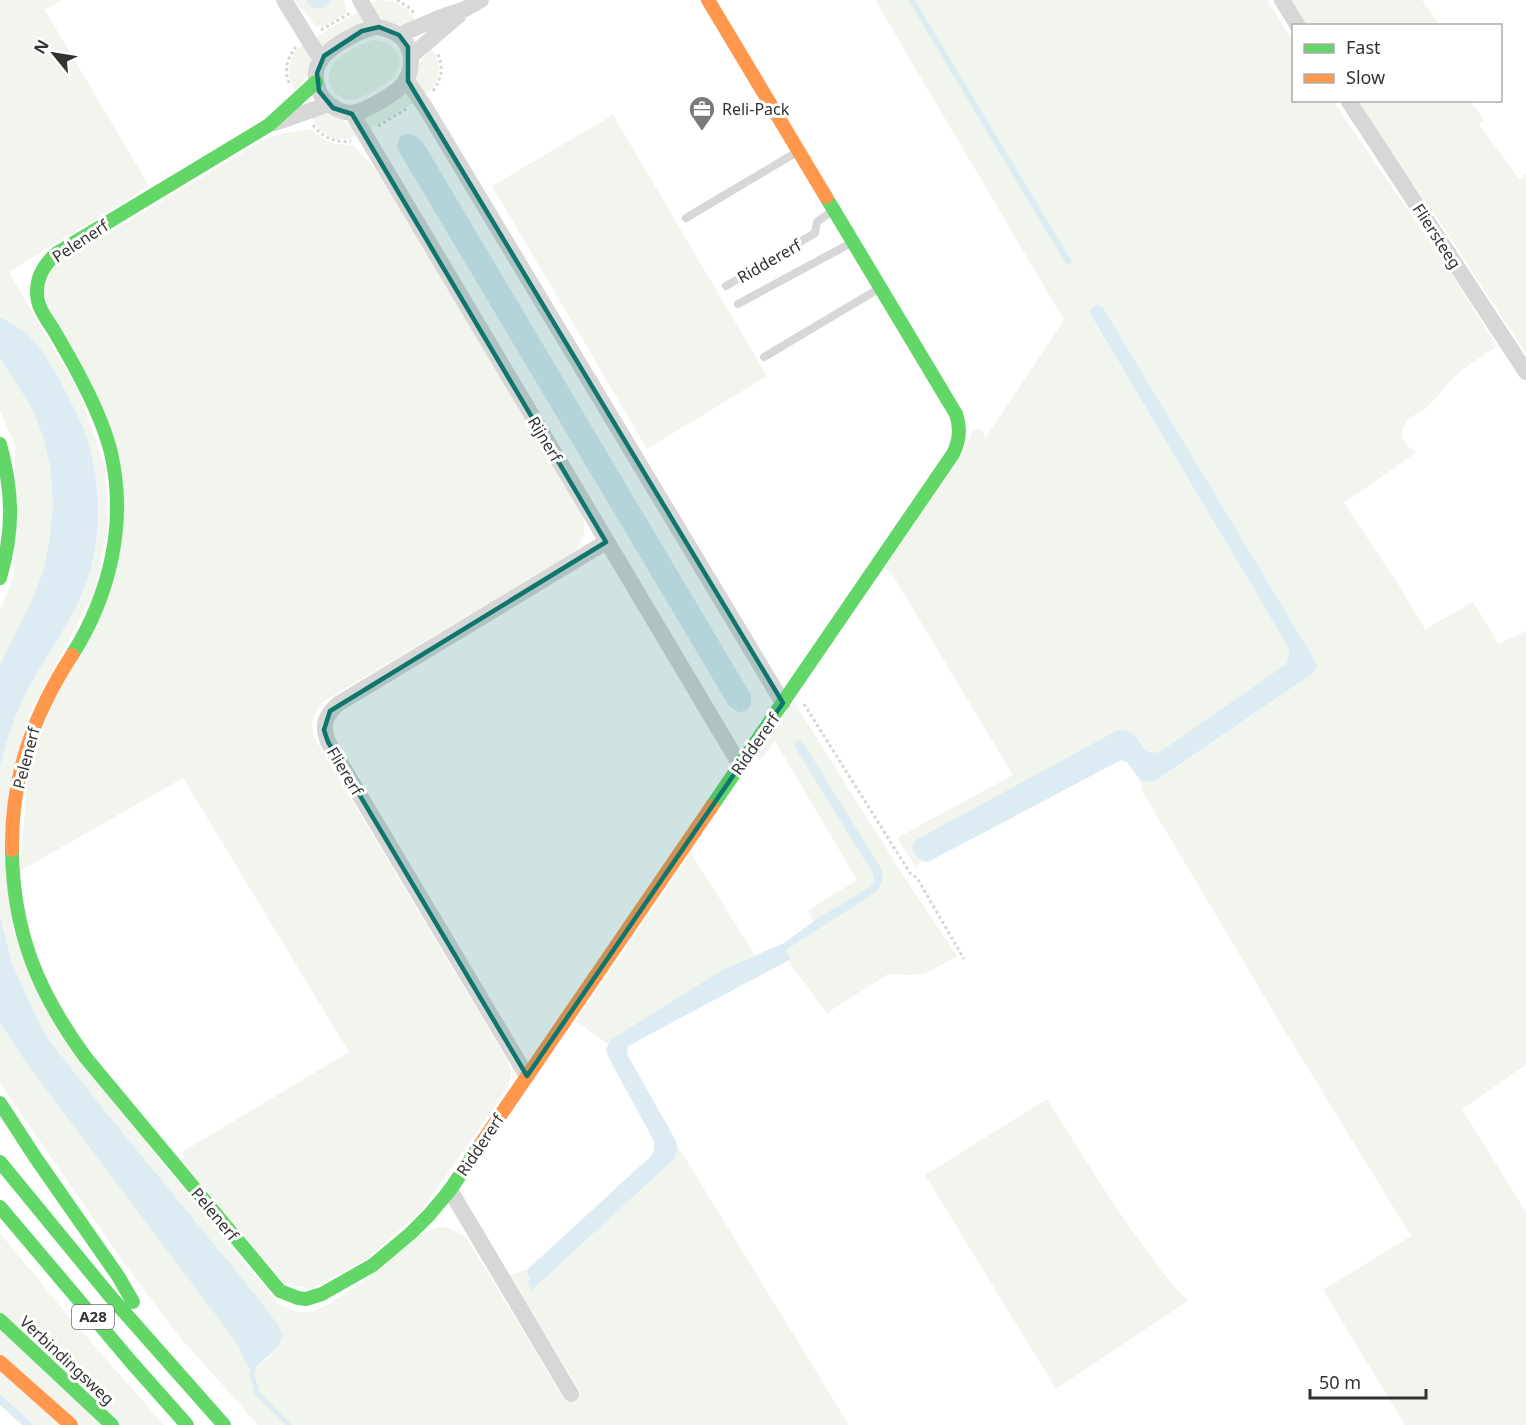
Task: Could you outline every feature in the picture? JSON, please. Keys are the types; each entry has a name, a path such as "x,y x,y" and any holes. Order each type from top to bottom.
{"main road":[{"name":"Riddererf","path":"450,1190 952,454 959,437 960,427 956,414 708,0"},
{"name":"Pelenerf","path":"302,105 316,82"},
{"name":"Pelenerf","path":"268,125 57,253 48,260 38,277 36,288 40,308 86,388 103,425 114,465 117,506 113,551 102,597 82,638 56,678 45,700 35,722 20,770 11,845 16,899 23,934 37,977 67,1032 93,1067 280,1290 298,1298 314,1298 373,1265 411,1233 450,1190"},
{"path":"0,444 7,465 12,504 9,546 0,578"},
{"name":"A28","path":"0,1103 118,1276 164,1359"},
{"name":"A28","path":"0,1162 99,1284 224,1425"},
{"name":"A28","path":"0,1207 187,1425"},
{"name":"Verbindingsweg","path":"0,1320 112,1425"},
{"path":"0,1362 71,1425"}],"street":[{"path":"284,0 321,60"},
{"path":"411,56 426,33 481,0"},
{"path":"1282,0 1298,24"},
{"path":"362,2 376,27"},
{"path":"376,27 388,29 399,35 408,47 411,66 406,79 397,90 365,110 352,113 338,110 328,104 316,82 321,60 330,50 362,31 376,27"},
{"path":"399,35 426,33"},
{"path":"406,79 788,696"},
{"name":"Fliersteeg","path":"1349,102 1526,372"},
{"name":"Pelenerf","path":"268,125 302,105 328,104"},
{"name":"Rijnerf","path":"352,113 740,765"},
{"name":"Fliererf","path":"527,1076 328,742 324,730 325,721 330,711 338,704 606,542"},
{"path":"450,1190 571,1394"}],"lane":[{"path":"686,218 799,151"},
{"name":"Riddererf","path":"726,286 815,233 817,222 833,210"},
{"name":"Riddererf","path":"738,304 853,242"},
{"path":"764,357 880,288"}],"path":[{"path":"362,2 297,46 288,62 289,85 317,130 328,139 343,142 351,141 364,134 421,101 435,89 441,73 440,60 414,13 408,6 397,0"},
{"path":"788,696 800,698 910,873 917,878 964,959"}],"highlighted area":[{"path":"379,27 399,35 408,47 408,81 783,703 527,1076 328,742 324,730 330,711 606,542 352,114 333,108 319,91 317,73 324,56 362,31"}],"shaded area":[{"path":"0,0 61,0 45,10 149,186 9,272 79,392 105,466 108,528 94,593 27,719 12,927 156,1156 278,1303 292,1311 312,1312 354,1288 422,1234 440,1227 449,1228 466,1237 566,1402 581,1393 510,1275 528,1269 530,1278 528,1283 534,1292 537,1285 677,1146 676,1143 849,1425 258,1425 178,1335 126,1266 0,1083 0,1023 25,1061 236,1342 246,1363 250,1368 265,1361 283,1336 250,1288 47,1037 12,963 0,916 0,769 9,734 22,701 72,615 86,584 96,540 98,517 95,471 90,449 83,427 66,391 38,345 18,327 0,317"},
{"path":"294,0 306,0 309,4 329,4 331,0 344,0 347,11 323,27 316,26"},
{"path":"306,0 331,0 325,7 320,8 311,7"},
{"path":"380,0 392,1 401,5 416,22 396,25 384,20 374,10 371,3"},
{"path":"875,0 908,0 1066,264 1072,261 915,0 1267,0 1292,39 1292,102 1334,102 1445,264 1497,346 1460,372 1430,404 1406,423 1403,438 1410,448 1417,452 1344,503 1398,584 1424,630 1473,602 1498,644 1526,631 1526,1065 1462,1109 1526,1212 1526,1425 1405,1425 1323,1290 1411,1236 1142,791 1140,780 1155,782 1312,674 1315,671 1316,662 1104,309 1091,309 1090,315 1287,645 1289,657 1286,664 1161,751 1150,752 1138,738 913,847 915,854 923,861 915,866 897,838 1013,775 892,574 884,568 966,449 971,433 979,428 986,437 1064,320"},
{"path":"908,0 915,0 1072,261 1070,264 1066,264"},
{"path":"1290,0 1422,0 1439,24 1306,24"},
{"path":"359,11 365,21 321,49 314,38"},
{"path":"373,40 386,43 395,51 400,62 396,74 383,85 357,99 350,100 338,96 329,80 331,68 356,47"},
{"path":"304,43 310,58 310,69 295,90 289,71 291,59"},
{"path":"432,49 439,67 437,80 424,96 416,78 422,59"},
{"path":"407,91 415,102 370,129 362,118"},
{"path":"1357,102 1471,102 1484,120 1479,124 1519,179 1526,174 1526,354 1443,227"},
{"path":"323,113 343,120 357,136 336,139 325,134 312,118"},
{"path":"613,115 767,376 647,449 492,186"},
{"path":"309,129 334,144 353,145 377,171 582,513 584,524 582,540 572,554 326,700 318,708 314,717 312,726 314,737 506,1058 510,1074 506,1090 422,1210 368,1258 312,1289 285,1284 181,1160 185,1156 182,1152 349,1052 183,778 20,871 28,771 125,505 47,305 44,288 53,266 267,138"},
{"path":"405,134 418,138 427,149 751,695 751,704 747,710 740,713 729,706 401,155 397,146 400,137"},
{"path":"1096,305 1104,309 1317,667 1312,674 1154,782 1140,780 1127,762 1121,760 928,862 918,857 913,850 912,847 916,840 1118,730 1133,734 1148,751 1154,753 1161,751 1286,664 1288,659 1287,645 1090,314 1091,309"},
{"path":"0,317 18,327 38,345 79,418 95,471 98,517 96,540 86,584 72,615 22,701 9,734 0,769 0,665 33,598 43,572 53,507 51,471 44,439 34,412 0,358"},
{"path":"0,358 27,398 43,434 49,458 53,506 48,554 41,578 33,600 0,665 0,610 14,576 15,445 0,410"},
{"path":"794,702 957,956 925,974 888,974 827,1013 788,961 791,959 786,950 876,892 881,885 882,873 806,747 801,741 796,742 794,746 874,878 868,888 813,922 808,910 857,880 775,741 760,760 757,754"},
{"path":"798,740 806,747 882,870 881,884 876,892 786,950 791,959 628,1046 627,1054 676,1141 677,1150 674,1159 537,1285 533,1292 528,1283 530,1278 527,1273 528,1269 651,1156 654,1150 654,1141 609,1058 606,1050 610,1040 724,969 784,943 817,919 868,888 874,881 873,874 794,746"},
{"path":"691,853 755,955 724,969 607,1044 576,1021"},
{"path":"0,916 12,963 47,1037 278,1325 283,1336 278,1347 255,1368 250,1369 236,1342 25,1061 0,1023"},
{"path":"1047,1099 1133,1232 1166,1277 1188,1301 1056,1389 925,1175"},
{"path":"0,1233 71,1319 164,1425 118,1425 0,1314"},
{"path":"0,1327 106,1425 76,1425 0,1356"},
{"path":"0,1368 63,1425 34,1425 0,1394"},
{"path":"0,1394 34,1425 22,1425 0,1405"}],"waterway":[{"path":"254,1365 252,1375 257,1390 255,1391 289,1425"}],"traffic: fast":[{"path":"72,655 96,608 112,558 117,506 115,479 109,444 95,407 39,305 37,287 40,274 57,253 269,125 316,82"},
{"path":"712,806 953,454 958,439 959,424 956,414 826,197"},
{"path":"0,444 7,478 10,511 8,544 0,578"},
{"path":"12,850 13,880 23,935 31,960 54,1010 86,1058 280,1291 306,1299 322,1294 373,1265 429,1215 450,1190 480,1145"},
{"path":"0,1103 118,1276 133,1302"},
{"path":"0,1162 110,1296 224,1425"},
{"path":"0,1207 187,1425"},
{"path":"0,1320 112,1425"}],"traffic: slow":[{"path":"708,0 826,197"},
{"path":"12,850 15,797 27,748 46,701 72,655"},
{"path":"480,1145 712,806"},
{"path":"0,1362 71,1425"}],"place":[{"name":"Reli-Pack","path":"702,132"}]}
